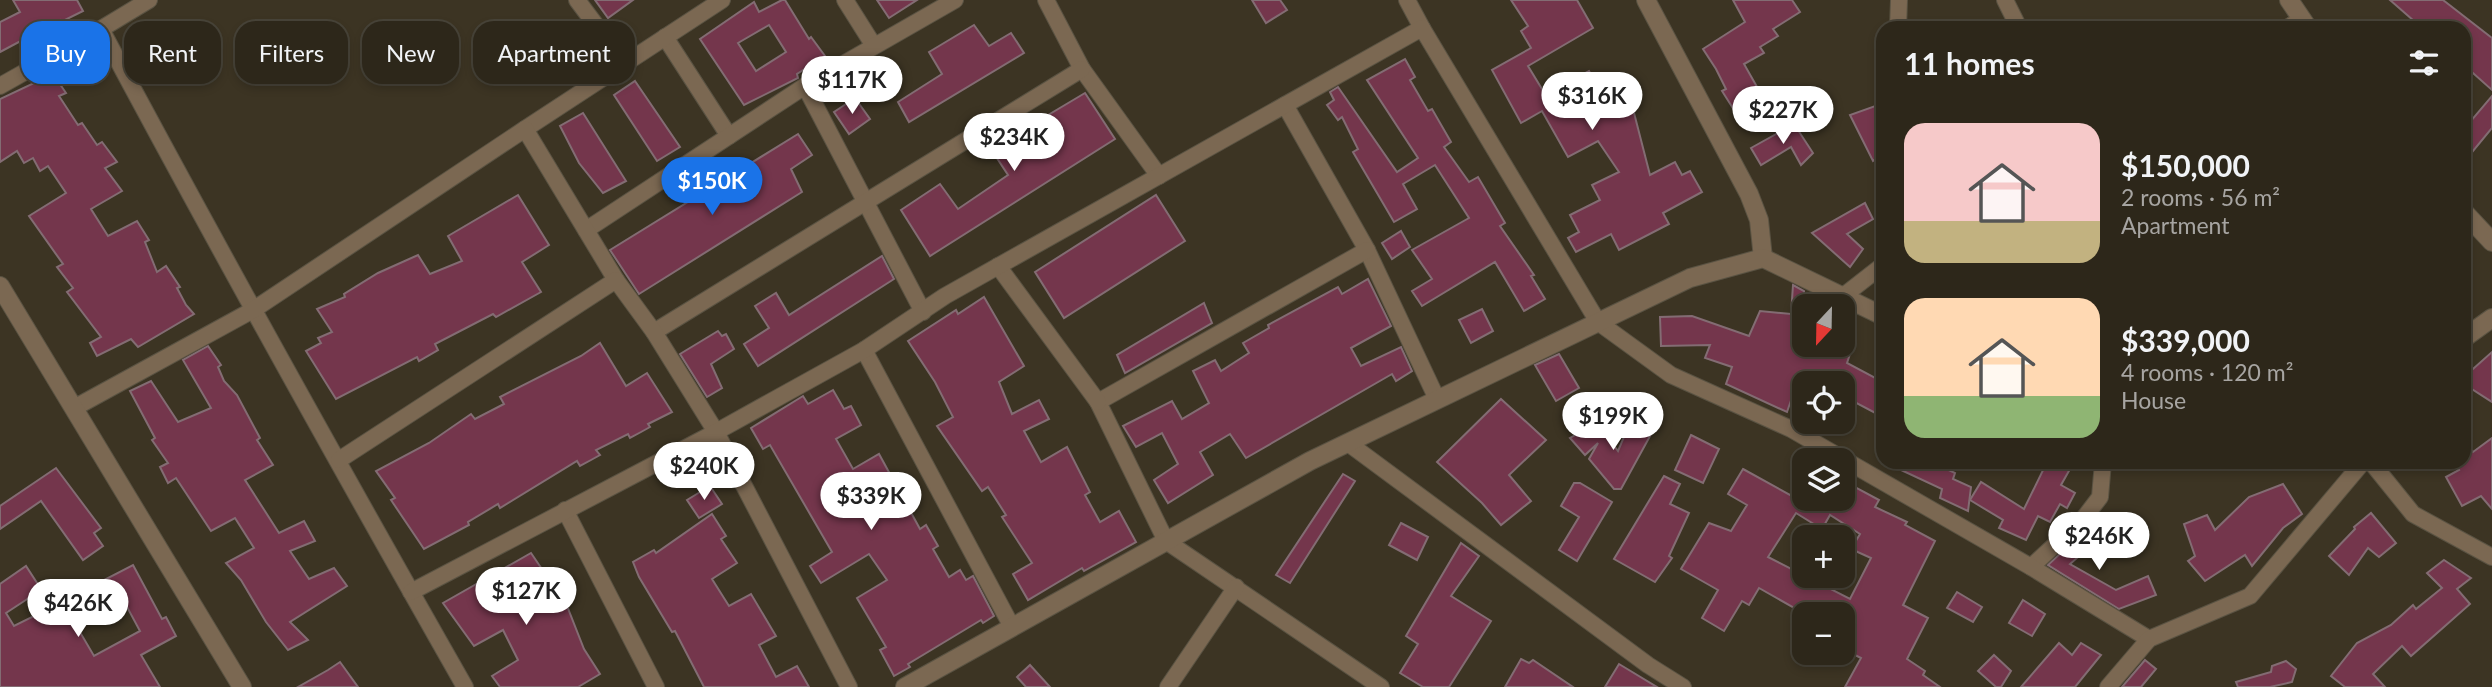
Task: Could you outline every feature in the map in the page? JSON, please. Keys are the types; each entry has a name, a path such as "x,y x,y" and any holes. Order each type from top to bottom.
{"street":[{"path":"110,24 149,0"},
{"path":"577,0 593,21"},
{"path":"635,57 722,0"},
{"path":"845,0 874,46"},
{"path":"586,230 805,86 956,0"},
{"path":"1046,0 1082,69 1159,176"},
{"path":"1408,0 1422,28 1598,322 1671,375 1791,429 2031,567 2149,639"},
{"path":"1647,0 1749,194 1759,220 1763,258"},
{"path":"1898,21 1899,0"},
{"path":"2005,0 2016,21"},
{"path":"2289,0 2297,21"},
{"path":"411,592 716,432 864,350 998,266 1422,28"},
{"path":"665,37 729,136"},
{"path":"110,46 253,310 465,687"},
{"path":"654,332 1082,69"},
{"path":"0,86 21,74"},
{"path":"74,408 253,310 594,84"},
{"path":"805,86 922,312"},
{"path":"1285,105 1367,250 1437,399"},
{"path":"525,129 616,280 654,332 716,432 849,687"},
{"path":"2471,220 2492,242"},
{"path":"1098,402 1367,250"},
{"path":"905,687 1348,443 1690,278 1763,258 1836,294"},
{"path":"998,266 1098,402 1166,541 1381,687"},
{"path":"1846,294 1876,270"},
{"path":"339,460 616,280"},
{"path":"0,286 242,687"},
{"path":"1855,303 1876,313"},
{"path":"2471,333 2492,318"},
{"path":"864,350 1012,627"},
{"path":"1348,443 1638,658 1683,687"},
{"path":"2031,567 2084,519 2100,497 2102,469"},
{"path":"2108,687 2149,639 2250,596 2358,469"},
{"path":"2377,469 2413,514 2492,557"},
{"path":"565,510 656,687"},
{"path":"1168,687 1236,587"}],"building":[{"path":"13,0 77,0 83,11 63,21 21,21 21,41 0,52 0,22 20,12"},
{"path":"595,0 633,0 608,18"},
{"path":"785,0 809,39 811,37 825,56 797,74 798,78 744,105 700,39 754,2 759,12","holes":["769,25 786,52 756,71 738,43"]},
{"path":"877,0 917,0 889,18"},
{"path":"1252,0 1280,0 1287,10 1266,23"},
{"path":"1511,0 1577,0 1593,28 1528,66 1545,94 1589,71 1613,113 1632,105 1650,175 1675,162 1682,175 1690,171 1702,192 1663,213 1669,224 1619,250 1611,234 1576,252 1568,238 1579,232 1570,215 1600,200 1592,185 1619,172 1598,141 1568,157 1542,111 1521,123 1492,70 1531,48 1521,31 1528,26"},
{"path":"1733,0 1792,0 1800,12 1773,29 1778,36 1760,47 1764,53 1744,64 1761,94 1734,110 1722,91 1726,89 1716,69 1703,49 1745,22"},
{"path":"2390,0 2443,0 2470,21 2414,21"},
{"path":"2471,22 2492,38 2492,90 2471,71"},
{"path":"974,25 989,46 1011,33 1024,53 909,122 898,102 942,74 929,52"},
{"path":"1405,59 1415,77 1410,80 1428,111 1432,109 1451,142 1444,147 1469,182 1478,177 1505,223 1500,226 1534,275 1531,276 1545,299 1524,311 1495,262 1422,306 1412,291 1432,279 1412,250 1469,218 1435,165 1403,184 1417,209 1394,222 1353,152 1358,149 1342,117 1338,120 1327,105 1334,100 1330,92 1338,87 1397,172 1418,158 1367,80"},
{"path":"635,81 680,147 657,161 614,95 635,84"},
{"path":"32,84 60,84 66,93 59,96 78,125 82,123 97,145 102,142 117,162 105,168 122,191 91,209 108,236 137,221 149,240 145,242 157,272 166,266 180,287 177,288 186,305 194,314 138,347 131,339 97,356 90,343 101,337 67,292 73,288 57,267 63,264 29,216 66,193 48,166 40,171 33,158 24,163 17,151 0,162 0,99"},
{"path":"1085,93 1115,139 930,256 901,210 940,184 958,209 1008,175 991,149"},
{"path":"2492,96 2492,128 2471,154 2471,121"},
{"path":"855,98 870,119 849,134 834,112"},
{"path":"1876,106 1876,158 1873,161 1850,115"},
{"path":"583,113 626,181 603,193 579,163 560,126"},
{"path":"1794,124 1813,153 1801,165 1791,147 1761,165 1751,148"},
{"path":"798,134 812,155 791,169 802,192 639,294 610,250"},
{"path":"518,195 549,245 522,262 541,292 496,317 493,314 435,344 438,350 419,361 417,357 336,399 306,351 321,343 318,338 332,332 317,309 345,297 344,294 378,273 418,255 430,274 462,261 448,236"},
{"path":"1156,195 1185,241 1064,318 1035,272"},
{"path":"1865,203 1873,219 1847,234 1863,249 1850,267 1812,233"},
{"path":"1401,231 1410,247 1392,259 1382,243"},
{"path":"882,256 894,279 758,366 744,344 769,328 755,306 776,293 789,315"},
{"path":"1368,279 1391,326 1351,348 1361,366 1401,347 1412,371 1396,381 1392,374 1246,458 1230,434 1200,452 1213,475 1168,503 1154,480 1178,464 1162,433 1136,447 1123,426 1172,401 1182,419 1209,403 1193,371 1215,360 1221,371 1249,353 1243,343 1269,328 1268,325 1338,287 1342,294"},
{"path":"1793,285 1804,291 1804,294 1792,294"},
{"path":"984,297 1024,366 999,382 1012,414 1039,400 1049,419 1024,431 1041,462 1067,447 1090,492 1085,495 1100,522 1119,511 1136,542 1084,571 1082,568 1028,600 1013,574 1032,563 1002,517 1006,515 988,487 982,491 937,426 953,417 935,382 908,341 956,310 958,314"},
{"path":"1792,300 1792,357 1849,357 1847,363 1876,378 1876,413 1855,402 1855,371 1792,371 1792,398 1787,412 1726,384 1732,367 1705,358 1710,345 1661,346 1660,317 1692,316 1749,336 1760,311 1791,314"},
{"path":"1204,303 1212,323 1125,373 1117,355"},
{"path":"1482,309 1493,331 1471,343 1459,320"},
{"path":"718,331 722,336 726,334 734,349 711,364 722,388 707,397 680,354"},
{"path":"600,343 626,386 647,373 672,412 648,424 650,427 630,438 628,434 596,450 600,455 580,466 577,461 500,508 498,504 468,522 469,525 424,549 391,500 395,498 376,471 429,443 471,414 475,419 504,404 500,397 581,356"},
{"path":"208,346 221,365 218,367 224,381 237,395 260,438 257,440 273,465 245,480 279,533 304,521 315,541 290,551 309,579 334,568 347,586 290,622 308,640 288,650 266,622 241,580 226,563 254,548 235,518 211,531 176,478 168,483 160,467 168,463 152,440 155,438 130,391 151,381 178,422 211,408 183,360"},
{"path":"2492,352 2492,402 2471,388 2471,371"},
{"path":"1559,354 1579,388 1556,401 1535,365"},
{"path":"833,390 844,409 851,406 861,425 836,439 853,469 879,454 920,529 926,525 938,546 933,549 949,577 960,570 966,580 973,576 994,616 983,623 981,620 908,664 910,667 894,676 880,650 886,647 857,598 887,580 869,554 821,583 810,566 832,552 770,445 763,449 751,428 803,396 808,404"},
{"path":"1501,399 1546,440 1509,475 1531,501 1501,525 1482,503 1437,462"},
{"path":"1661,416 1621,489 1614,489 1589,459 1598,443 1585,455 1570,438 1597,423 1618,451 1626,432 1637,437"},
{"path":"1691,435 1719,449 1703,483 1675,470"},
{"path":"2492,438 2492,509 2481,496 2462,506 2446,477 2458,469 2471,469 2471,450 2473,452"},
{"path":"56,468 101,528 94,533 103,546 83,560 41,501 0,529 0,506"},
{"path":"1743,469 1792,496 1792,511 1855,511 1855,487 1879,500 1875,507 1907,522 1905,525 1935,541 1903,605 1928,618 1907,659 1925,671 1923,675 1940,687 1845,687 1861,658 1855,655 1855,602 1792,602 1792,607 1759,588 1749,605 1742,601 1724,631 1702,618 1718,590 1681,569 1709,523 1731,531 1747,505 1728,494"},
{"path":"1899,469 1947,469 1955,473 1953,479 1971,487 1968,511 1940,498 1942,489"},
{"path":"2044,469 2070,469 2061,485 2075,493 2067,508 2060,504 2050,522 2038,516 2026,540 1999,528 2003,520 1970,500 1981,482 2024,509"},
{"path":"1343,474 1355,481 1290,583 1276,575"},
{"path":"1664,476 1680,484 1670,504 1689,513 1669,556 1672,558 1655,582 1614,559"},
{"path":"1574,483 1580,483 1612,502 1577,561 1559,550 1579,517 1561,506"},
{"path":"2283,484 2302,514 2283,528 2252,566 2245,555 2205,581 2188,561 2195,556 2184,524 2207,515 2215,530 2249,497"},
{"path":"710,486 722,504 699,518 687,500"},
{"path":"2371,513 2396,543 2379,557 2368,548 2349,575 2329,556 2354,527"},
{"path":"712,514 726,536 721,539 737,563 712,579 729,606 751,594 776,636 759,645 776,677 797,666 809,687 704,687 675,631 672,632 639,577 633,562 654,550 656,553"},
{"path":"2096,520 2108,531 2070,564 2116,590 2148,576 2156,595 2119,609 2048,565"},
{"path":"1401,523 1428,537 1417,560 1389,545"},
{"path":"1461,543 1479,556 1451,596 1491,621 1449,687 1423,687 1400,673 1418,644 1406,636"},
{"path":"531,553 567,606 584,649 600,674 578,687 500,687 492,676 518,660 503,630 474,646 443,603"},
{"path":"2444,560 2471,578 2457,589 2470,604 2411,656 2402,646 2373,674 2385,687 2345,687 2331,676 2357,643 2391,625 2413,605 2416,609 2442,588 2427,573"},
{"path":"133,565 162,619 166,617 176,636 141,655 160,687 0,687 0,584 26,566 39,586 36,588 38,592 6,613 14,626 48,609 56,623 70,615 94,656 140,631 126,605 120,608 114,597 87,611 79,593"},
{"path":"1957,592 1982,607 1973,622 1947,608"},
{"path":"2023,600 2045,614 2032,636 2009,623"},
{"path":"2059,643 2072,655 2081,643 2101,655 2075,687 2021,687"},
{"path":"1994,655 2011,671 2001,687 1996,687 1978,671"},
{"path":"1521,659 1529,663 1533,660 1573,687 1505,687"},
{"path":"2145,660 2156,669 2141,687 2122,687"},
{"path":"2286,661 2296,669 2292,682 2270,687 2238,687 2236,682 2271,672 2272,666"},
{"path":"340,662 358,687 298,687 328,670"},
{"path":"1619,664 1657,687 1605,687"},
{"path":"1030,665 1050,687 1026,687 1017,677"}]}
